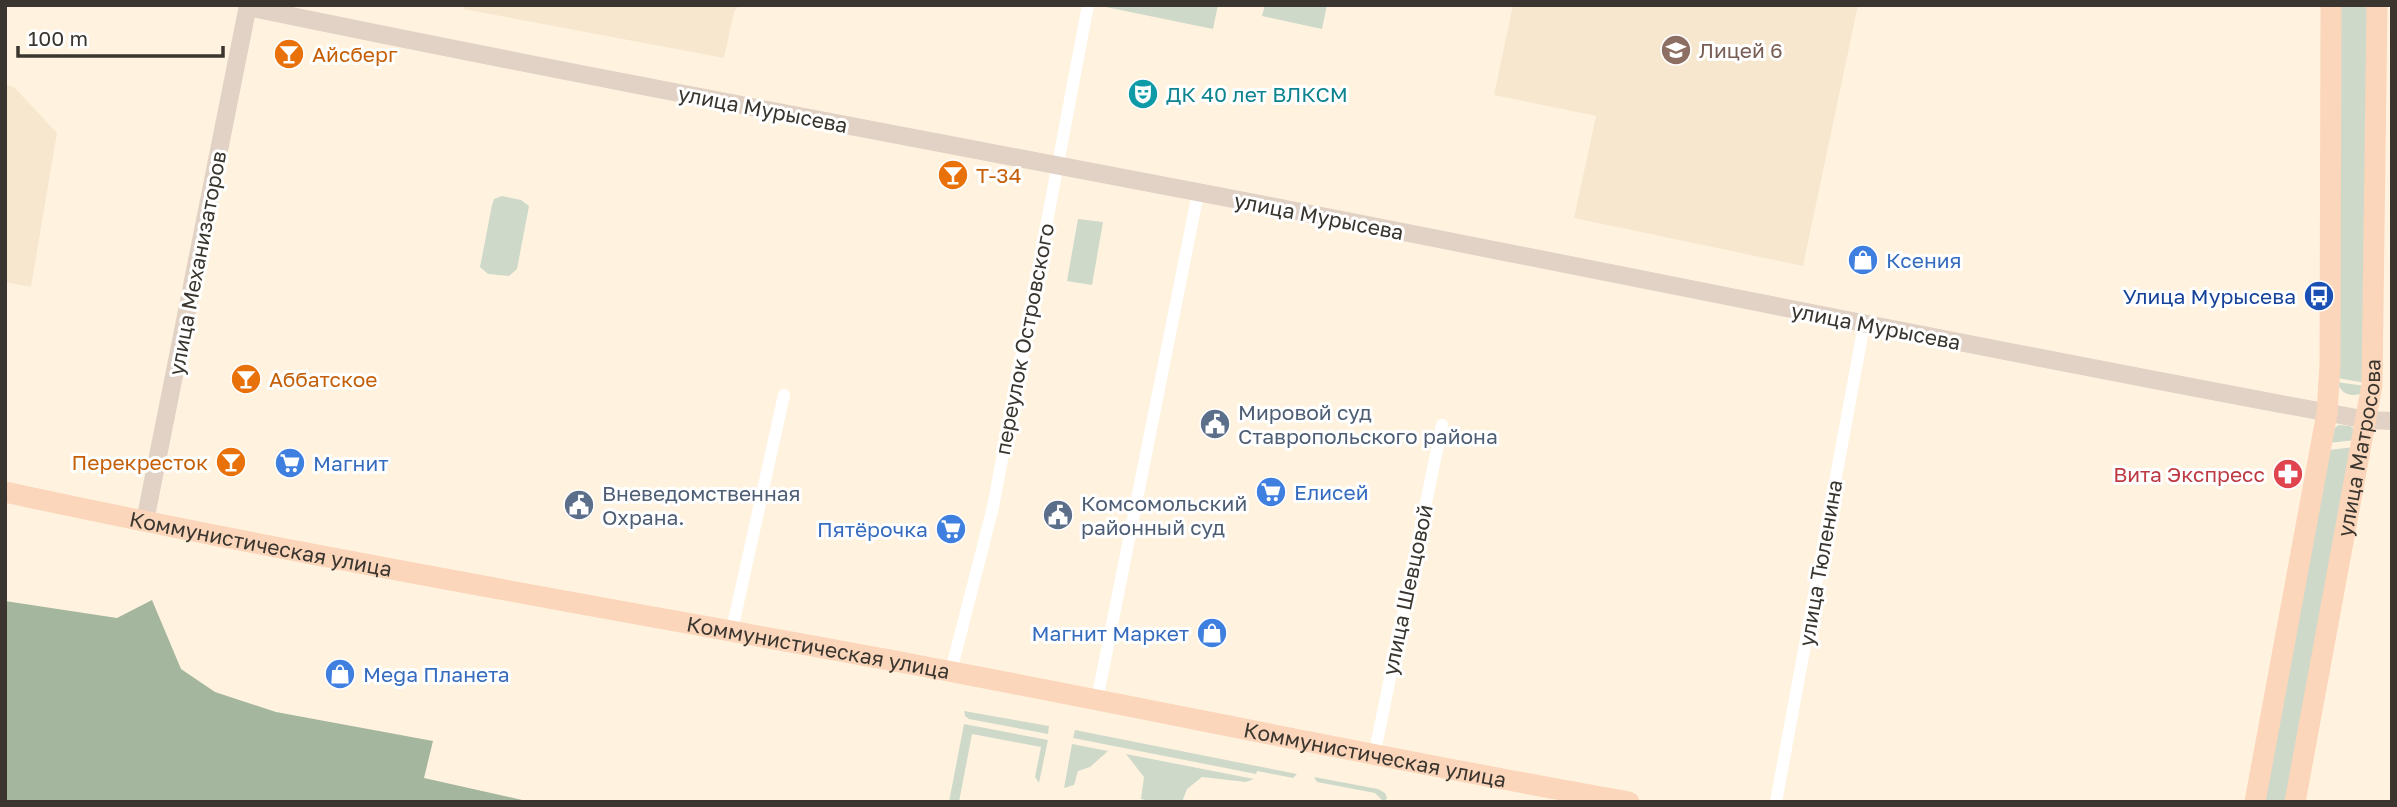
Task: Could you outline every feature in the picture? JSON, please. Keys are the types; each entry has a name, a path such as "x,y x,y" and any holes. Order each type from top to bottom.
{"main road":[{"name":"улица Матросова","path":"2255,802 2328,413 2331,5"},
{"name":"улица Матросова","path":"2295,802 2372,385 2377,5"},
{"name":"Коммунистическая улица","path":"5,492 145,521 951,671 1374,756 1629,802"}],"street":[{"name":"переулок Островского","path":"951,671 993,507 1088,5"},
{"name":"улица Мурысева","path":"248,6 422,44 1198,193 1864,325 2328,413 2367,420 2392,421"},
{"name":"улица Механизаторов","path":"145,521 248,6"},
{"path":"1097,700 1198,193"},
{"name":"улица Тюленина","path":"1776,802 1864,325"},
{"path":"732,631 784,395"},
{"name":"улица Шевцовой","path":"1374,756 1442,425"}],"shaded area":[{"path":"464,5 740,5 734,12 724,58 463,9"},
{"name":"Лицей 6","path":"1513,5 1858,5 1803,266 1574,218 1596,116 1494,95"},
{"path":"5,85 14,87 57,133 31,287 5,282"}],"green space":[{"path":"1096,5 1218,5 1213,29"},
{"path":"1265,5 1327,5 1322,29 1262,16"},
{"path":"2339,5 2368,5 2366,383 2337,378"},
{"path":"502,196 521,200 529,206 517,269 509,276 488,274 480,267 492,205 494,199"},
{"path":"1078,219 1103,222 1092,285 1067,281"},
{"path":"2337,382 2365,386 2360,394 2352,395 2343,391"},
{"path":"2338,425 2354,429 2356,440 2329,443"},
{"path":"2355,447 2286,802 2262,802 2328,450"},
{"path":"152,600 181,669 215,692 276,712 433,741 424,778 531,802 5,802 5,601 117,618"},
{"path":"964,711 1049,726 1048,734 969,719"},
{"path":"964,724 1048,740 1039,783 1035,777 1041,747 972,734 959,802 949,802"},
{"path":"1075,730 1297,774 1293,778 1257,771 1256,774 1073,738"},
{"path":"1072,744 1108,751 1090,767 1078,771 1074,785 1064,788"},
{"path":"1126,754 1254,779 1246,782 1202,777 1187,789 1182,802 1156,802 1141,799 1144,777"},
{"path":"1314,777 1378,789 1385,793 1387,798 1384,802 1375,793 1317,782"}],"place":[{"name":"Лицей 6","path":"1676,50"},
{"name":"Айсберг","path":"289,54"},
{"name":"ДК 40 лет ВЛКСМ","path":"1143,94"},
{"name":"Т-34","path":"953,175"},
{"name":"Ксения","path":"1863,260"},
{"name":"Улица Мурысева","path":"2319,296"},
{"name":"Аббатское","path":"246,379"},
{"name":"Мировой суд Ставропольского района","path":"1215,424"},
{"name":"Перекресток","path":"231,462"},
{"name":"Магнит","path":"290,463"},
{"name":"Вита Экспресс","path":"2288,474"},
{"name":"Елисей","path":"1271,492"},
{"name":"Вневедомственная Охрана.","path":"579,505"},
{"name":"Комсомольский районный суд","path":"1058,515"},
{"name":"Пятёрочка","path":"951,529"},
{"name":"Магнит Маркет","path":"1212,633"},
{"name":"Mega Планета","path":"340,674"}]}
